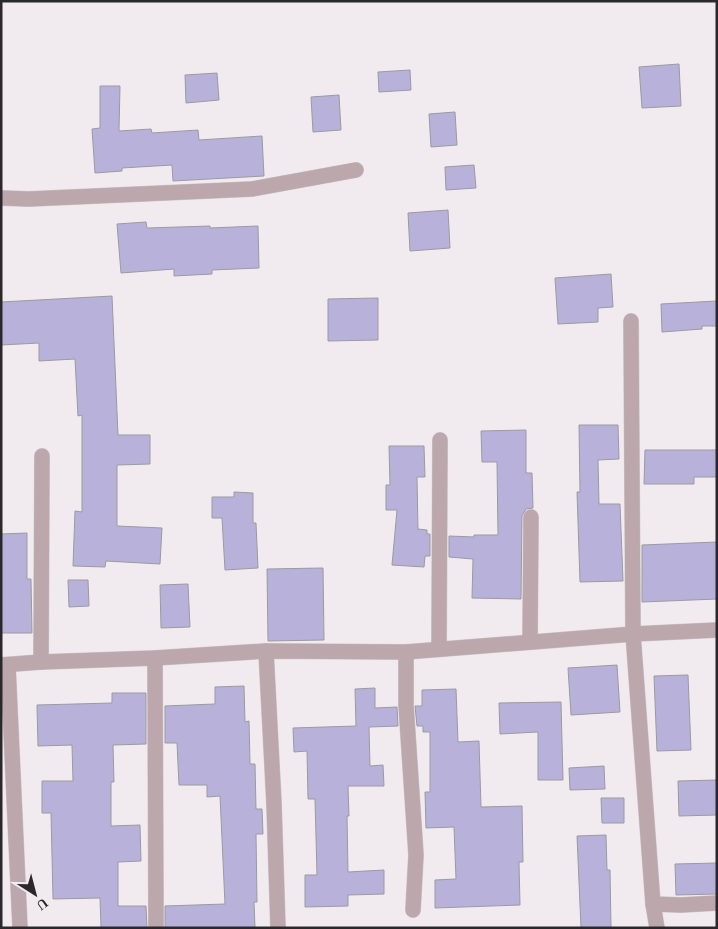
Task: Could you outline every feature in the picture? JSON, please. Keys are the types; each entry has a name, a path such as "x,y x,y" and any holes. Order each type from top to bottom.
{"street":[{"path":"1,198 252,189 356,170"},
{"path":"632,321 633,634 652,904 657,928"},
{"path":"439,649 440,440"},
{"path":"41,662 42,456"},
{"path":"530,642 531,517"},
{"path":"20,928 4,665 266,651 406,652 633,634 717,630"},
{"path":"266,651 278,928"},
{"path":"406,652 406,705 416,855 413,910"},
{"path":"155,658 156,928"},
{"path":"652,904 717,903"}],"building":[{"path":"679,64 681,106 642,108 639,67"},
{"path":"410,70 411,90 379,92 378,72"},
{"path":"217,73 219,100 186,103 185,75"},
{"path":"100,86 120,86 119,131 151,129 152,133 198,130 199,140 262,136 264,176 173,181 172,165 122,168 122,171 95,173 92,129 100,128"},
{"path":"339,95 341,130 313,132 311,97"},
{"path":"455,112 457,145 431,147 429,114"},
{"path":"474,165 476,188 446,190 445,167"},
{"path":"448,210 450,248 410,251 408,213"},
{"path":"146,222 147,228 258,226 259,268 212,270 212,274 174,276 174,269 121,273 117,224"},
{"path":"611,274 613,307 598,308 598,322 558,324 555,278"},
{"path":"112,296 118,435 150,435 150,464 117,465 117,526 162,528 160,564 106,561 105,567 73,566 75,511 82,512 82,415 78,416 75,359 39,361 39,343 1,345 1,302"},
{"path":"378,298 378,340 328,341 328,299"},
{"path":"717,301 717,326 702,326 702,329 662,332 661,304"},
{"path":"579,425 618,425 619,459 598,460 599,504 620,504 623,581 580,582 577,492 580,492"},
{"path":"526,430 526,473 532,473 533,508 526,509 522,516 521,599 472,598 473,559 449,557 449,536 474,537 474,535 498,535 497,462 482,462 481,431"},
{"path":"389,446 424,446 425,477 417,477 418,529 427,530 427,534 430,534 430,556 425,556 424,567 392,565 397,510 386,510 386,485 390,485"},
{"path":"645,450 717,450 717,477 694,477 694,484 644,484"},
{"path":"234,492 253,493 253,523 256,523 258,568 225,570 222,518 212,518 212,497 234,497"},
{"path":"27,533 27,579 31,579 32,633 1,633 1,534"},
{"path":"717,542 717,599 642,602 642,545"},
{"path":"323,568 324,640 268,641 267,569"},
{"path":"68,580 88,580 89,606 69,607"},
{"path":"188,584 190,627 161,628 160,585"},
{"path":"617,665 620,712 571,715 568,668"},
{"path":"688,675 691,750 657,751 654,676"},
{"path":"244,686 245,722 249,721 250,764 255,764 256,809 262,809 263,834 256,834 257,902 254,902 255,928 165,928 165,906 225,904 220,796 207,797 207,785 179,785 177,743 165,743 165,706 215,704 215,687"},
{"path":"375,688 375,708 397,707 398,726 369,727 370,766 383,765 384,786 348,786 348,872 384,870 384,894 348,895 348,906 305,907 305,875 317,875 315,799 308,799 307,751 294,752 293,728 356,726 355,689"},
{"path":"456,689 458,742 479,741 481,807 522,806 523,862 519,862 520,905 435,908 435,880 456,879 454,827 426,828 425,792 430,792 430,732 423,732 423,726 417,726 415,706 422,706 422,690"},
{"path":"112,693 146,693 146,744 113,745 114,782 111,782 111,826 140,825 141,861 118,862 118,906 146,906 147,928 101,928 100,898 53,899 51,813 42,813 42,781 73,781 72,745 38,746 37,705 112,703"},
{"path":"561,702 563,780 538,780 538,732 500,734 499,703"},
{"path":"604,766 605,789 570,790 569,768"},
{"path":"717,780 717,815 679,816 678,781"},
{"path":"601,798 624,798 624,823 602,823"},
{"path":"606,835 607,870 610,870 611,928 581,928 577,836"},
{"path":"717,863 717,894 676,895 675,864"}]}
